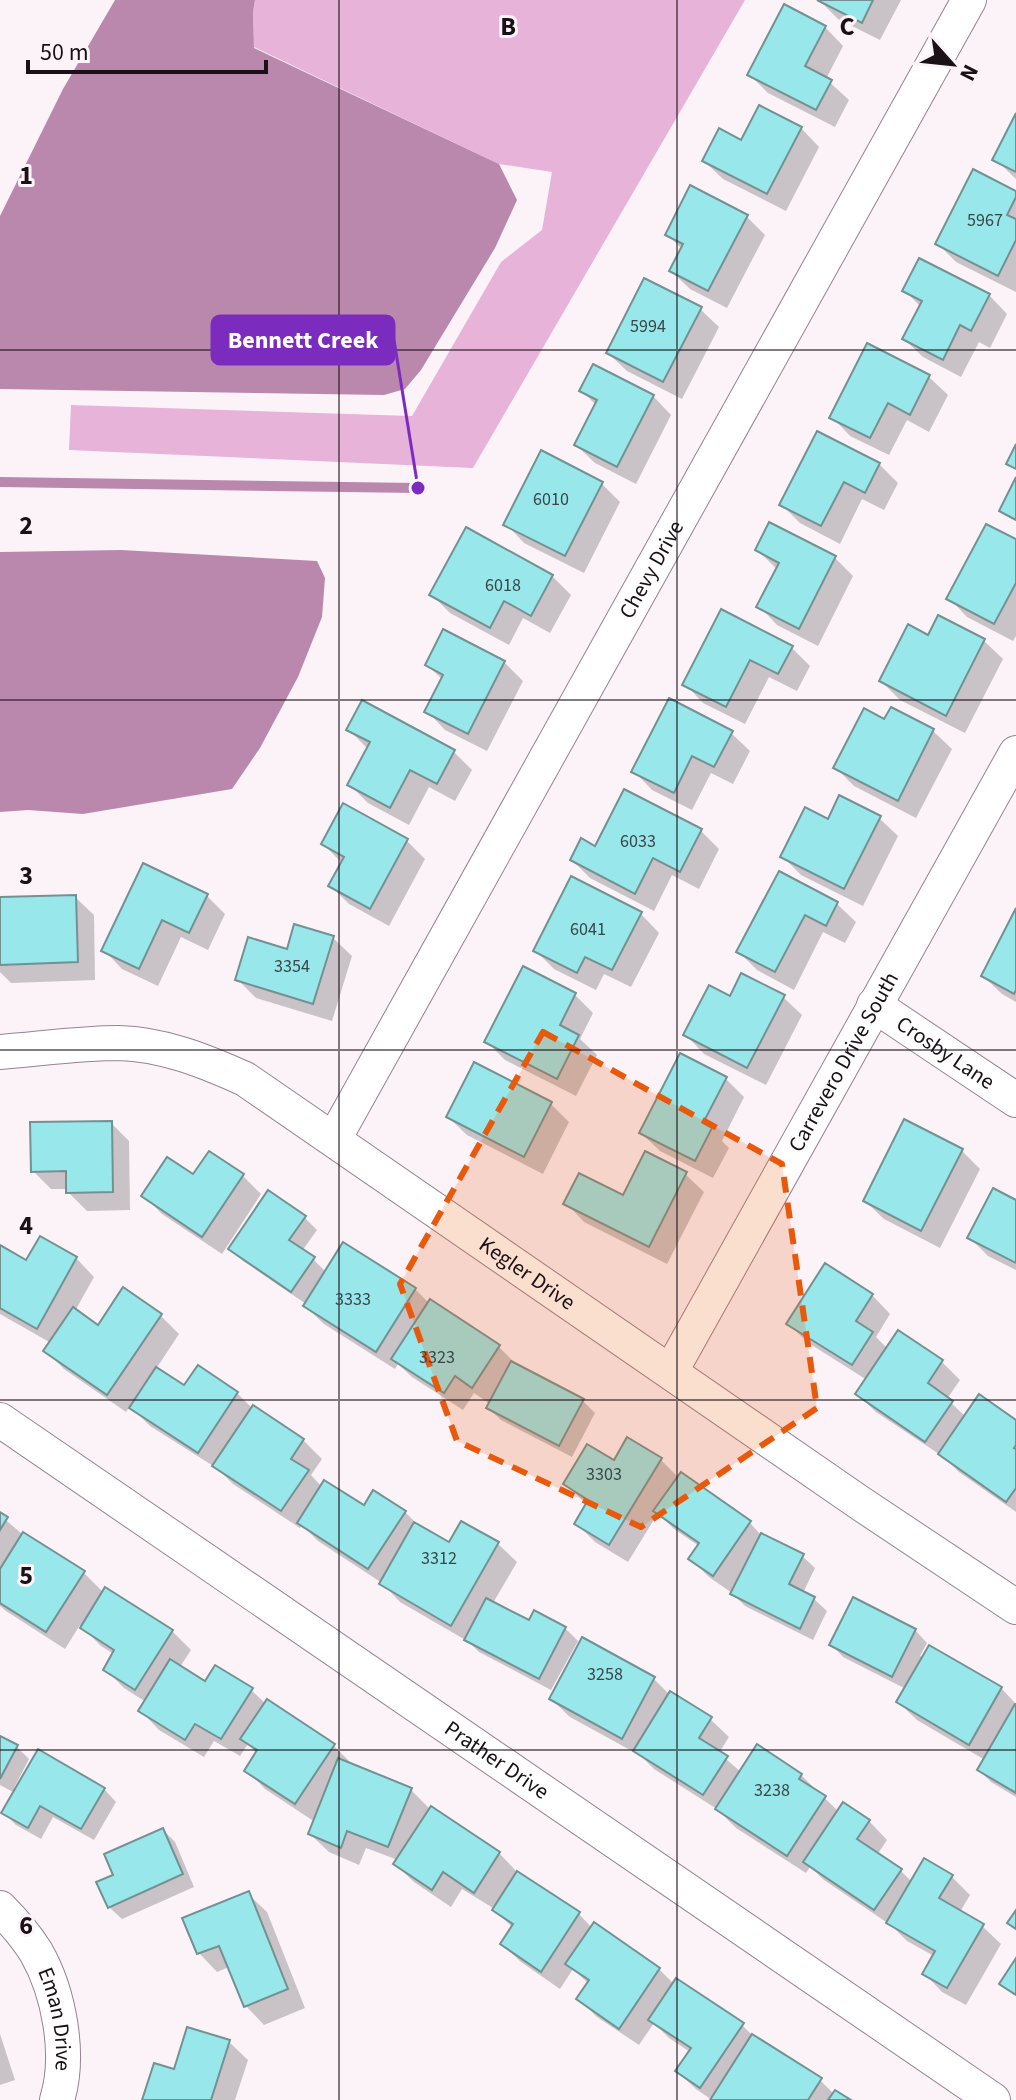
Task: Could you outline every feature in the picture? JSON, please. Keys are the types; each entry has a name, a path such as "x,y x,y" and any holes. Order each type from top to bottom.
{"street":[{"name":"Chevy Drive","path":"334,1139 969,0"},
{"name":"Carrevero Drive South","path":"671,1371 1016,753"},
{"name":"Crosby Lane","path":"874,1005 1016,1100"},
{"name":"Kegler Drive","path":"0,1052 120,1043 169,1050 206,1061 245,1079 1016,1607"},
{"name":"Prather Drive","path":"0,1420 993,2100"},
{"name":"Eman Drive","path":"0,1908 35,1952 51,1985 63,2056 57,2100"}],"highlighted area":[{"path":"543,1032 782,1164 817,1408 641,1527 457,1441 400,1284"}],"shaded area":[{"path":"115,0 255,0 254,48 499,164 517,200 495,248 421,370 405,389 384,395 0,389 0,216 63,89"},
{"path":"255,0 745,0 473,468 69,450 71,405 412,416 501,262 542,230 552,172 499,164 254,47"},
{"path":"121,550 317,561 325,578 322,617 298,677 260,748 232,789 83,814 28,810 0,812 0,552"}],"building":[{"path":"817,0 873,0 862,23"},
{"path":"784,4 826,26 805,66 832,80 816,110 747,75"},
{"path":"759,105 802,127 767,194 702,161 719,128 741,140"},
{"path":"1016,113 1016,172 992,160"},
{"path":"973,169 1016,191 1007,215 1016,219 1016,240 998,276 935,244"},
{"path":"690,185 748,215 708,291 669,271 683,244 665,235"},
{"path":"919,258 990,294 971,331 960,325 943,360 902,339 922,301 902,291"},
{"path":"644,278 702,307 663,382 606,353"},
{"path":"867,343 930,375 910,415 888,403 870,438 829,418"},
{"path":"593,364 654,395 617,467 574,445 597,400 579,391"},
{"path":"817,431 880,463 865,493 844,482 821,526 779,505"},
{"path":"1016,444 1016,469 1006,464"},
{"path":"541,450 603,482 565,556 503,525"},
{"path":"1016,477 1016,520 999,511"},
{"path":"769,522 836,556 799,629 756,607 779,563 755,550"},
{"path":"986,524 1016,539 1016,583 994,624 946,599"},
{"path":"466,527 553,575 531,616 504,601 490,628 429,595"},
{"path":"721,609 793,646 778,674 750,660 726,707 682,685"},
{"path":"938,615 985,639 946,716 879,681 908,624 928,635"},
{"path":"443,629 505,661 468,734 424,712 443,675 425,665"},
{"path":"669,698 733,731 714,767 692,756 674,793 631,772"},
{"path":"362,700 455,750 437,784 410,770 390,808 347,785 370,742 346,730"},
{"path":"891,707 934,729 898,801 833,768 864,708 884,719"},
{"path":"624,789 702,829 680,872 653,858 635,894 570,860 581,838 595,846"},
{"path":"839,795 881,816 844,889 780,857 805,807 828,819"},
{"path":"343,803 408,839 370,909 328,886 344,857 321,844"},
{"path":"143,863 208,894 189,933 162,920 139,969 101,951"},
{"path":"779,871 838,902 826,926 805,915 775,972 736,952"},
{"path":"571,876 642,912 612,970 585,957 577,973 533,951"},
{"path":"76,895 78,962 0,965 0,897"},
{"path":"1016,908 1016,990 1014,994 981,976"},
{"path":"294,924 334,936 313,1004 235,980 248,937 287,949"},
{"path":"523,966 576,993 560,1025 579,1035 557,1079 484,1042"},
{"path":"741,973 785,995 747,1068 683,1035 709,985 730,996"},
{"path":"680,1053 727,1077 703,1123 712,1128 695,1161 639,1133"},
{"path":"474,1062 552,1102 524,1157 446,1117"},
{"path":"904,1119 963,1149 921,1231 863,1201"},
{"path":"112,1121 113,1192 66,1193 66,1171 31,1172 30,1122"},
{"path":"209,1151 244,1174 202,1237 141,1196 167,1157 193,1174"},
{"path":"645,1151 687,1172 649,1247 563,1204 579,1173 623,1195"},
{"path":"993,1188 1016,1200 1016,1263 967,1238"},
{"path":"268,1190 306,1216 289,1240 315,1257 291,1292 228,1249"},
{"path":"40,1236 77,1257 37,1329 0,1308 0,1245 26,1260"},
{"path":"343,1242 416,1288 376,1352 303,1306"},
{"path":"825,1263 873,1294 856,1321 873,1332 852,1365 786,1324"},
{"path":"123,1287 162,1314 107,1395 43,1351 73,1307 98,1325"},
{"path":"430,1299 500,1345 472,1388 455,1376 444,1393 391,1359"},
{"path":"898,1330 943,1360 928,1383 953,1401 925,1442 855,1394"},
{"path":"511,1361 584,1399 559,1446 486,1408"},
{"path":"198,1365 238,1392 198,1453 129,1408 156,1367 184,1385"},
{"path":"979,1394 1016,1420 1016,1488 1006,1502 938,1454"},
{"path":"253,1405 304,1439 291,1459 309,1470 281,1511 212,1466"},
{"path":"627,1437 662,1458 609,1545 574,1524 588,1500 563,1484 587,1444 614,1460"},
{"path":"681,1472 751,1521 713,1576 688,1559 699,1543 653,1511"},
{"path":"324,1480 364,1505 373,1490 406,1511 368,1569 297,1523"},
{"path":"0,1512 8,1517 0,1530"},
{"path":"461,1521 499,1542 451,1626 379,1584 414,1522 449,1542"},
{"path":"23,1532 85,1571 46,1632 0,1603 0,1569"},
{"path":"761,1533 804,1554 789,1584 815,1597 800,1629 730,1594"},
{"path":"105,1587 173,1630 135,1690 103,1670 114,1650 80,1628"},
{"path":"853,1597 916,1629 892,1677 829,1645"},
{"path":"486,1598 529,1620 534,1610 566,1627 539,1679 464,1640"},
{"path":"582,1637 655,1677 622,1739 549,1699"},
{"path":"929,1645 1002,1687 969,1745 896,1702"},
{"path":"170,1659 205,1681 215,1665 253,1688 221,1739 195,1724 185,1740 138,1711"},
{"path":"670,1691 712,1717 699,1738 728,1756 703,1795 633,1751"},
{"path":"267,1699 335,1744 295,1804 244,1771 257,1750 240,1739"},
{"path":"1016,1704 1016,1793 977,1770"},
{"path":"0,1736 18,1745 0,1779"},
{"path":"757,1744 802,1774 799,1779 826,1796 787,1856 715,1809"},
{"path":"38,1749 105,1788 81,1829 40,1806 28,1828 1,1813"},
{"path":"338,1758 412,1788 388,1847 347,1831 341,1848 308,1834"},
{"path":"843,1802 870,1820 857,1839 902,1869 874,1910 803,1862"},
{"path":"431,1806 500,1852 474,1893 443,1872 432,1890 393,1864"},
{"path":"163,1828 183,1874 108,1908 96,1882 113,1875 104,1854"},
{"path":"924,1858 953,1875 939,1898 984,1924 947,1988 922,1974 935,1951 886,1923"},
{"path":"517,1871 580,1912 541,1972 500,1944 513,1924 492,1910"},
{"path":"249,1891 288,1989 244,2007 219,1946 197,1954 182,1918"},
{"path":"1016,1910 1016,1929 1007,1923"},
{"path":"594,1922 660,1968 619,2029 576,1999 589,1980 565,1964"},
{"path":"1016,1958 1016,1995 999,1984"},
{"path":"676,1978 744,2023 700,2088 675,2071 691,2048 648,2020"},
{"path":"187,2027 230,2040 211,2100 142,2100 154,2063 174,2069"},
{"path":"752,2034 822,2078 808,2100 710,2100"},
{"path":"835,2090 851,2100 828,2100"}],"waterway":[{"path":"0,482 418,488"}],"place":[{"name":"Bennett Creek","path":"418,488"}]}
